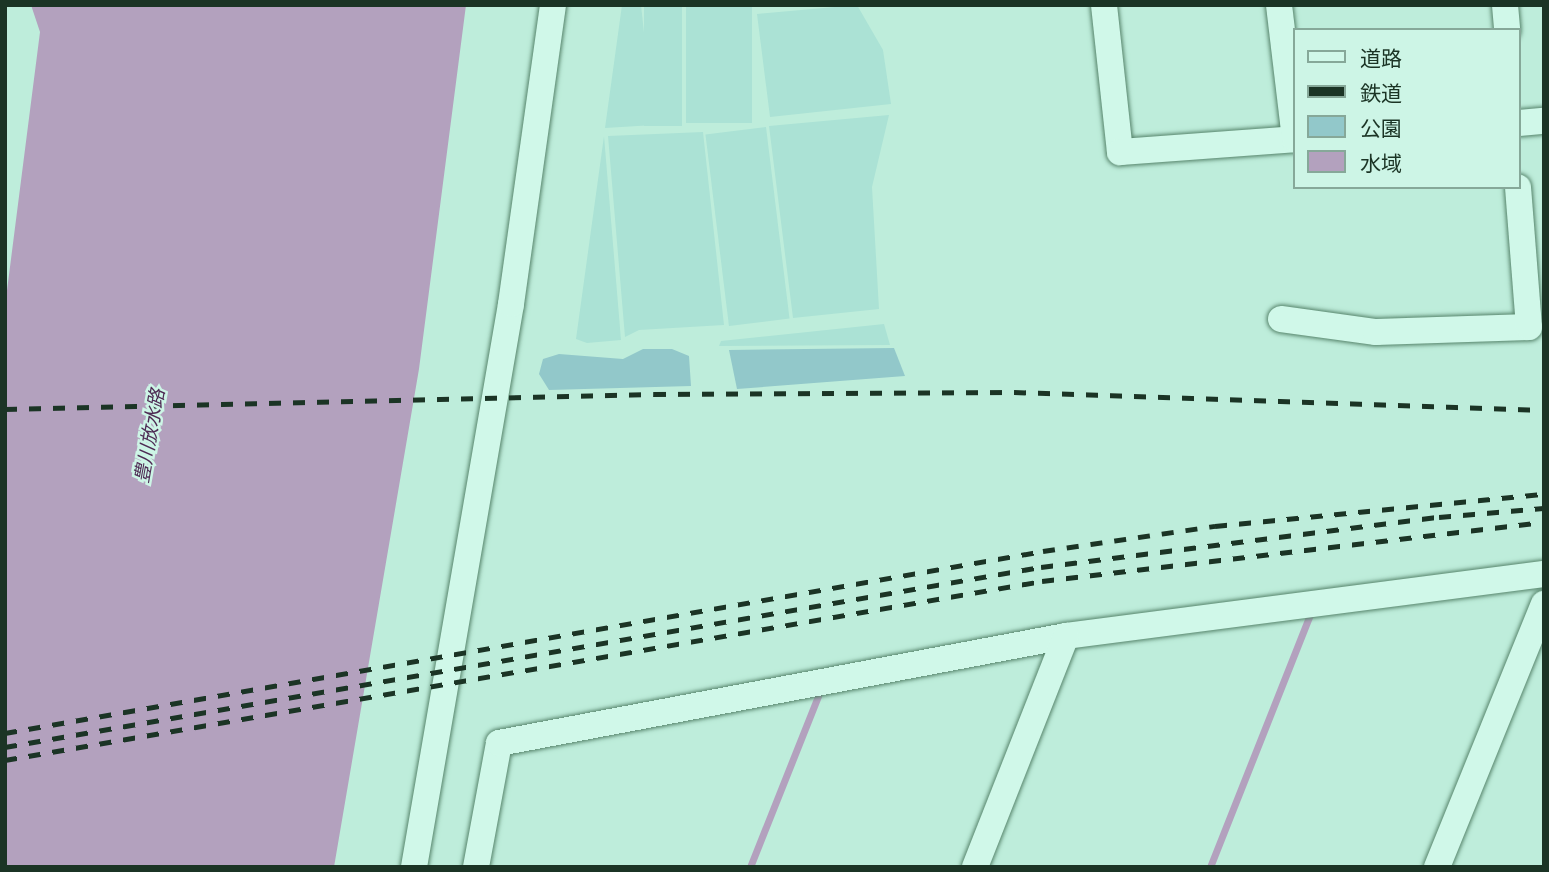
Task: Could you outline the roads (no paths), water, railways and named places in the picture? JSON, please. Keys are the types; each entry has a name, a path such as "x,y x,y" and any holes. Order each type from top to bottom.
{"street":[{"path":"414,867 510,304 553,5"},
{"path":"1104,5 1120,152 1294,139"},
{"path":"1279,5 1294,131"},
{"path":"1505,5 1507,28"},
{"path":"1521,123 1544,121"},
{"path":"1281,319 1376,332 1529,327 1518,189"},
{"path":"476,867 499,743 1066,636 1544,574"},
{"path":"1437,867 1544,604"},
{"path":"975,867 1066,636"}],"water":[{"name":"豊川放水路","path":"31,5 466,5 419,369 334,867 5,867 5,306 40,32"}],"waterway":[{"path":"1210,867 1310,614"},
{"path":"750,867 818,696"}],"railway":[{"path":"5,409 654,394 1014,392 1544,410"},
{"path":"5,733 1043,551 1215,526 1544,494"},
{"path":"5,747 1041,567 1439,517 1544,508"},
{"path":"5,760 1042,581 1544,522"}]}
